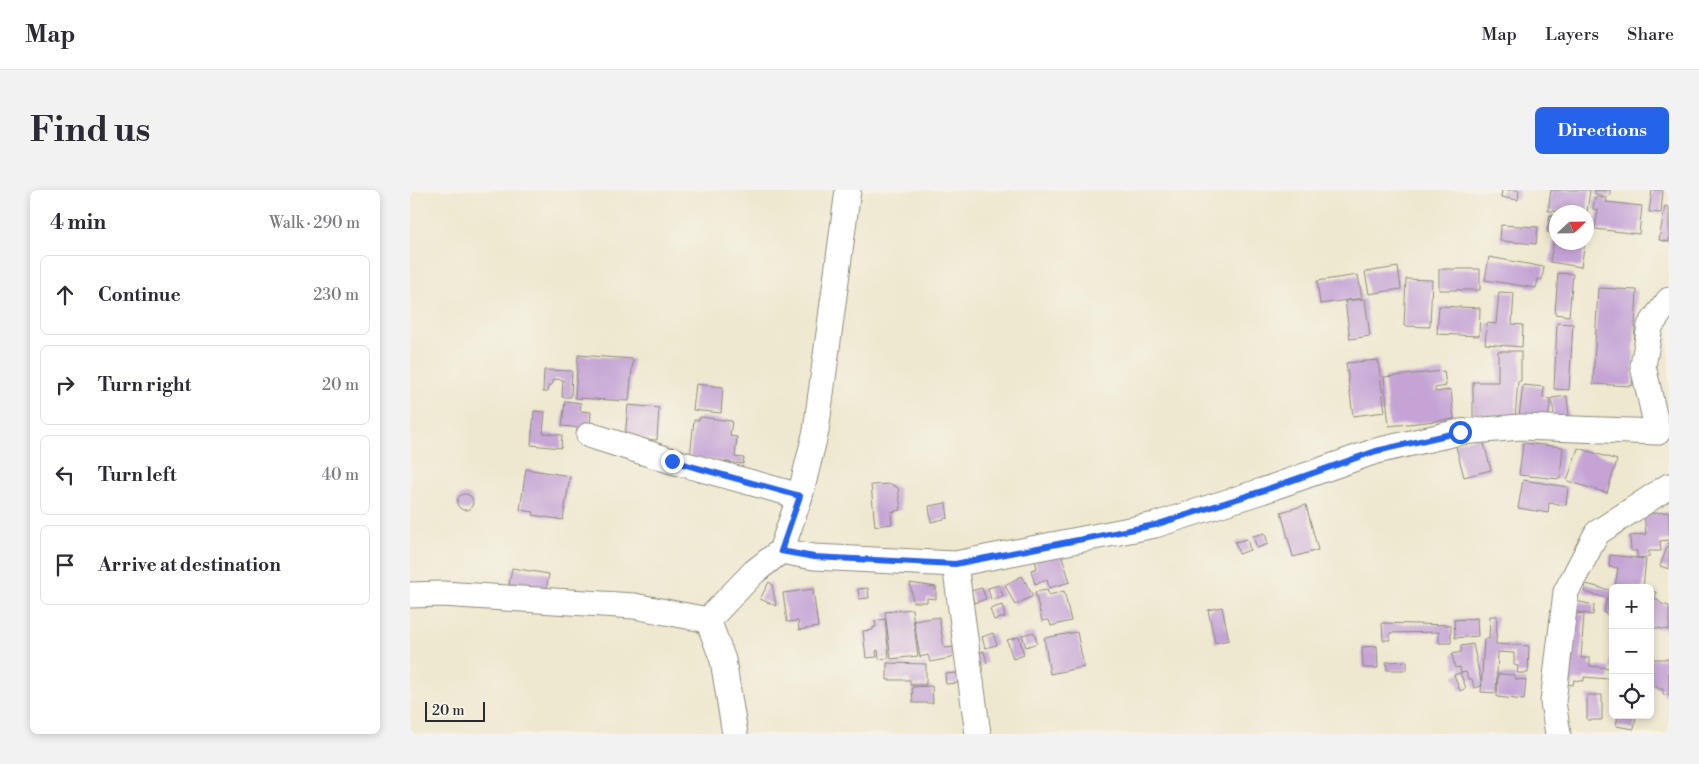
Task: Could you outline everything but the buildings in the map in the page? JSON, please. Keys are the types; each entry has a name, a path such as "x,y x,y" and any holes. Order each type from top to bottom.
{"street":[{"path":"708,620 754,572 781,551 800,496 816,431 848,190"},
{"path":"781,551 814,557 955,564 1155,525 1262,491 1376,451 1460,432 1521,427 1663,435 1643,366 1650,326 1669,300"},
{"path":"589,435 672,461 800,496"},
{"path":"1558,734 1553,702 1566,592 1597,534 1669,486"},
{"path":"955,564 978,734"},
{"path":"410,595 442,594 634,606 708,620"},
{"path":"708,620 723,660 735,734"}],"route":[{"path":"672,461 800,496 781,551 814,557 955,564 1155,525 1262,491 1376,451 1460,432"}]}
